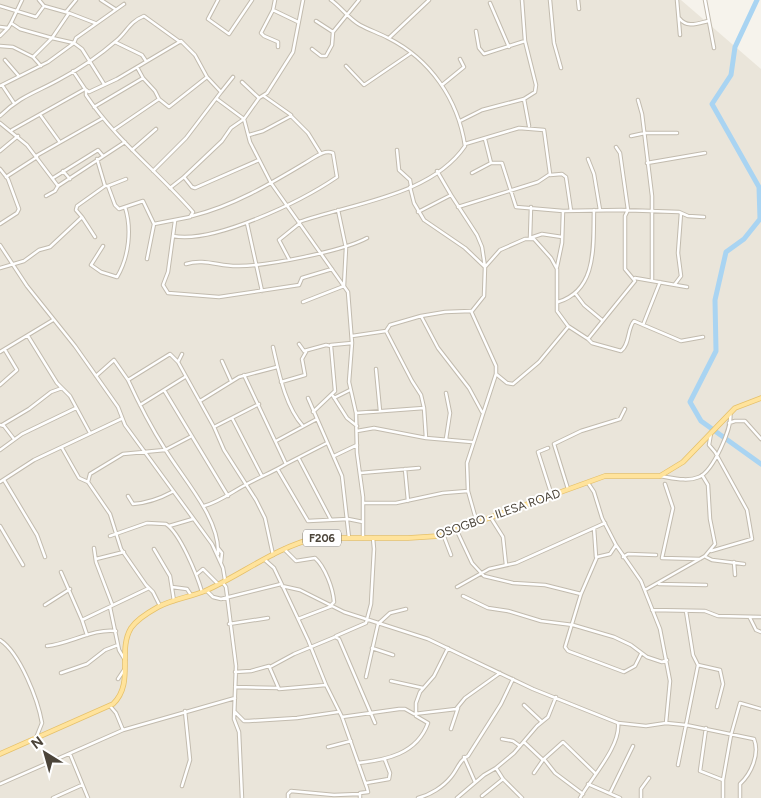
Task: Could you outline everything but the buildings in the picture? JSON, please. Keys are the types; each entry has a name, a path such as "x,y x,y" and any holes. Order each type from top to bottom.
{"main road":[{"path":"660,476 683,462 740,404 761,398"},
{"name":"OSOGBO - ILESA ROAD","path":"110,706 122,693 127,637 131,628 141,618 160,606 204,591 284,549 316,538 415,538 443,534 478,523 587,482 612,475 660,476"},
{"path":"0,754 110,706"}],"street":[{"path":"0,36 8,28 22,0"},
{"path":"40,0 44,6 96,24"},
{"path":"34,57 52,38 76,0"},
{"path":"101,0 115,9"},
{"path":"218,0 208,19 229,34 252,0"},
{"path":"275,0 273,10 261,33 278,42 278,47"},
{"path":"170,188 222,141 231,128 244,119 259,98 264,96 293,52 303,0"},
{"path":"331,0 358,24 389,38 430,68 442,85 460,121 464,144"},
{"path":"312,49 321,56 326,56 332,45 333,32 359,0"},
{"path":"389,38 429,0"},
{"path":"460,121 482,110 524,99 537,89 525,41 522,0"},
{"path":"550,0 554,42 561,68"},
{"path":"578,0 579,9"},
{"path":"678,0 680,34"},
{"path":"705,0 714,48"},
{"path":"490,3 509,47"},
{"path":"14,103 1,86 18,75 41,66 64,52 74,43 76,38 124,4"},
{"path":"0,6 36,17 44,6"},
{"path":"273,10 298,22"},
{"path":"0,116 14,103 90,61 115,42 127,26 144,16 180,42 186,44 207,77 221,92"},
{"path":"679,17 684,24 708,22"},
{"path":"316,21 333,32"},
{"path":"11,23 20,29 74,43 90,61 104,84"},
{"path":"0,27 8,28"},
{"path":"476,31 479,48 484,54 525,41"},
{"path":"115,42 137,52 146,61"},
{"path":"12,131 85,90 104,84 180,42"},
{"path":"0,46 14,47 34,57 41,66"},
{"path":"346,66 364,85 411,54"},
{"path":"442,85 464,67 460,59"},
{"path":"5,60 18,75"},
{"path":"137,67 159,99 169,108 207,77"},
{"path":"73,71 85,90 86,95 103,118 193,212 192,216"},
{"path":"153,171 186,138 233,77"},
{"path":"94,107 143,78"},
{"path":"242,82 259,98"},
{"path":"264,96 291,116 308,132 321,154"},
{"path":"114,129 159,99"},
{"path":"217,99 221,99 244,119 259,160 271,183 284,205 322,252 344,286 350,301 352,342 350,390 356,413 363,504 363,538"},
{"path":"524,99 530,127"},
{"path":"638,100 645,133 652,196 652,280"},
{"path":"41,116 59,141"},
{"path":"249,135 263,132 291,116"},
{"path":"6,177 59,141 103,118"},
{"path":"0,123 18,136 58,186"},
{"path":"288,259 279,240 300,223 338,210 387,198 411,187 437,171 456,155 464,144 485,139 508,130 530,127 545,132 550,175"},
{"path":"132,150 156,129"},
{"path":"631,136 645,133 677,133"},
{"path":"0,152 18,136"},
{"path":"485,139 491,163"},
{"path":"46,196 96,159 126,142"},
{"path":"616,147 620,153 628,210 625,216 627,273 635,278 687,287"},
{"path":"52,178 98,150 103,156"},
{"path":"397,150 399,170 410,180 418,212 424,220 465,248 485,267"},
{"path":"154,224 175,221 222,207 271,183 321,154 333,152 338,175 284,205 247,223 196,238 172,236"},
{"path":"647,163 705,153"},
{"path":"96,159 116,207 125,207 144,201 154,224 147,259"},
{"path":"184,177 192,187 196,188 259,160"},
{"path":"588,160 594,174 600,210"},
{"path":"472,173 491,163 504,165 509,190 516,207 563,211 628,210 681,213 688,216 704,217"},
{"path":"0,169 6,177 19,209 17,213 0,224"},
{"path":"63,171 70,179"},
{"path":"351,336 386,331 390,325 421,316 472,311 484,296 485,267 479,238 437,171"},
{"path":"458,207 538,182 550,175 562,174 566,176 571,211"},
{"path":"95,237 76,210 76,206 106,186 126,178"},
{"path":"418,212 451,195"},
{"path":"104,246 91,265 100,272 117,277 127,248 129,224 125,207"},
{"path":"530,238 531,207"},
{"path":"338,210 346,245 346,280 344,286"},
{"path":"558,302 575,293 590,274 594,210"},
{"path":"563,211 562,237 557,269 557,311 568,326 592,343 621,352 633,322 682,341 703,337"},
{"path":"675,284 681,276 678,253 681,213"},
{"path":"0,268 29,259 39,250 50,247 82,217"},
{"path":"175,221 163,285 168,293 218,297 262,291 299,285 302,278 332,270"},
{"path":"247,223 262,291"},
{"path":"485,267 500,250 530,238 542,234 562,237"},
{"path":"186,264 209,261 238,266 257,265 322,252 367,238"},
{"path":"530,238 536,240 551,258 557,269"},
{"path":"0,245 27,286 75,346 121,411 121,419 193,519 221,562"},
{"path":"588,339 632,285 635,278"},
{"path":"643,325 660,282"},
{"path":"303,302 344,286"},
{"path":"575,293 584,305 603,320"},
{"path":"472,311 493,357 496,374 472,442 467,463 468,491 478,523"},
{"path":"421,316 438,348 472,393 482,413"},
{"path":"0,352 53,320"},
{"path":"496,374 508,384 513,384 539,362 568,326"},
{"path":"386,331 412,382 421,395 426,438"},
{"path":"28,336 62,388 70,396 89,433"},
{"path":"299,344 302,350 307,351 352,342"},
{"path":"330,345 335,387 333,397 347,418 357,426"},
{"path":"273,348 282,382 303,426"},
{"path":"0,385 16,370 5,350"},
{"path":"282,382 304,375 302,359 307,351"},
{"path":"128,380 170,354 178,362 214,427 224,450 244,485 256,500 265,518 273,555"},
{"path":"178,362 182,354"},
{"path":"96,376 114,360 128,380 165,450 204,506 218,542 218,556"},
{"path":"222,361 231,381"},
{"path":"200,401 244,375 277,367"},
{"path":"376,369 380,411"},
{"path":"244,375 286,464"},
{"path":"140,405 186,377"},
{"path":"14,440 1,425 29,409 51,392 62,388"},
{"path":"164,390 190,437 228,496"},
{"path":"313,412 333,397 350,390"},
{"path":"446,393 450,413 446,439"},
{"path":"308,398 334,456 344,485 349,538"},
{"path":"214,427 259,404"},
{"path":"0,450 14,440 76,408"},
{"path":"356,413 397,412 424,408"},
{"path":"568,489 554,444 581,431 620,419 624,409"},
{"path":"660,476 683,479 702,475 716,457 722,444 729,423 730,413"},
{"path":"232,418 262,476"},
{"path":"0,482 34,460 121,419"},
{"path":"276,441 317,419"},
{"path":"729,423 745,421 761,439"},
{"path":"357,430 374,428 426,438 472,442"},
{"path":"645,590 711,551 752,539 747,510 709,445 712,431"},
{"path":"88,482 90,474 119,455 165,450 190,437"},
{"path":"204,506 228,496 244,485 278,470 328,443"},
{"path":"334,456 357,445"},
{"path":"62,448 79,478 88,482 110,514 124,552 160,606"},
{"path":"548,448 538,452 552,496"},
{"path":"300,459 331,520"},
{"path":"360,473 419,468"},
{"path":"405,469 408,501"},
{"path":"278,470 306,520 312,522 331,520 363,522"},
{"path":"702,475 708,485 710,519 716,539 711,551"},
{"path":"4,480 37,535 45,556"},
{"path":"587,482 594,492 604,523 623,557 634,570 645,590 660,629 667,660 670,700 664,718 666,723"},
{"path":"665,484 673,508 662,558 700,559"},
{"path":"363,504 408,501 443,493 468,491"},
{"path":"128,496 132,503 143,504 150,503 172,492"},
{"path":"491,518 503,537 506,565"},
{"path":"110,536 147,523 166,524 169,526 193,519"},
{"path":"457,587 483,574 604,523"},
{"path":"0,526 23,565"},
{"path":"169,526 197,574 204,591 216,598 227,598 281,585 300,590 378,624 428,639 533,689 556,696 618,723 646,726 666,723 686,725 754,739 756,744 751,771 739,785 740,798"},
{"path":"594,528 596,558 581,594 565,647 568,652 624,672 635,666 641,654"},
{"path":"457,530 469,556 483,574 513,583 545,585 581,594"},
{"path":"443,534 452,555"},
{"path":"236,672 270,667 311,646 362,627 371,604 373,538"},
{"path":"596,558 610,554 616,545"},
{"path":"94,548 111,605 121,655 125,660"},
{"path":"218,548 222,551 222,582"},
{"path":"154,549 170,576 174,601"},
{"path":"284,549 296,561 315,558 321,563 334,596 334,602 331,605 298,620"},
{"path":"96,559 124,552"},
{"path":"623,557 628,554 656,556"},
{"path":"705,556 712,560 744,564"},
{"path":"264,560 272,564 311,646 351,740 368,792 359,796 334,797 291,791 288,794 288,798"},
{"path":"734,562 735,575"},
{"path":"197,574 203,569 226,587 236,672 234,720 239,732 242,798"},
{"path":"61,572 70,589 87,636"},
{"path":"658,584 706,585"},
{"path":"172,586 187,589 191,595"},
{"path":"82,620 149,588"},
{"path":"45,605 70,589"},
{"path":"463,596 488,608 508,611 541,621 573,625 631,645 641,654 658,661 667,660"},
{"path":"366,677 378,624 390,613 406,609"},
{"path":"652,610 705,611 718,616 761,618"},
{"path":"678,765 698,664 693,655 686,611"},
{"path":"229,624 268,618"},
{"path":"750,618 756,630 761,632"},
{"path":"47,646 64,644 87,636 116,632"},
{"path":"335,637 339,638 374,723"},
{"path":"0,640 17,660 33,696 42,721 40,735"},
{"path":"61,673 87,664 105,650 118,644"},
{"path":"372,648 393,655"},
{"path":"358,763 385,760 403,753 424,733 428,723 416,716 417,700 434,676 448,648"},
{"path":"698,664 720,670 723,684 717,708"},
{"path":"270,667 278,688"},
{"path":"118,679 125,668"},
{"path":"451,730 458,708 465,698 500,673"},
{"path":"418,798 432,793 450,778 464,757 468,756 479,741 513,679"},
{"path":"390,681 424,688"},
{"path":"235,687 278,688 326,685"},
{"path":"457,798 475,782 496,768 524,742 550,714 556,696"},
{"path":"0,784 69,756 123,730 235,698"},
{"path":"723,798 731,735 740,703 761,709"},
{"path":"110,706 116,712 123,730"},
{"path":"524,706 542,722"},
{"path":"342,717 402,709 416,713 458,708"},
{"path":"182,786 190,760 185,711"},
{"path":"235,712 244,720 249,721 297,718 338,712"},
{"path":"580,798 616,738 618,723"},
{"path":"706,728 700,771 724,780"},
{"path":"502,739 513,740 520,746"},
{"path":"328,747 351,740"},
{"path":"524,742 555,773 582,794"},
{"path":"534,773 543,760 563,742 596,774"},
{"path":"610,794 633,746"},
{"path":"69,756 88,798"},
{"path":"464,757 475,782"},
{"path":"366,783 388,779 390,773 385,760"},
{"path":"496,768 503,779 522,798"},
{"path":"641,798 641,789 649,778"},
{"path":"482,796 503,779"},
{"path":"53,798 82,784"},
{"path":"588,784 620,798"}],"shaded area":[{"path":"0,0 681,0 761,69 761,798 0,798"}],"waterway":[{"path":"757,0 735,47 731,75 712,104 759,187 760,219 744,239 726,252 715,300 716,351 690,402 701,421 761,464"}]}
